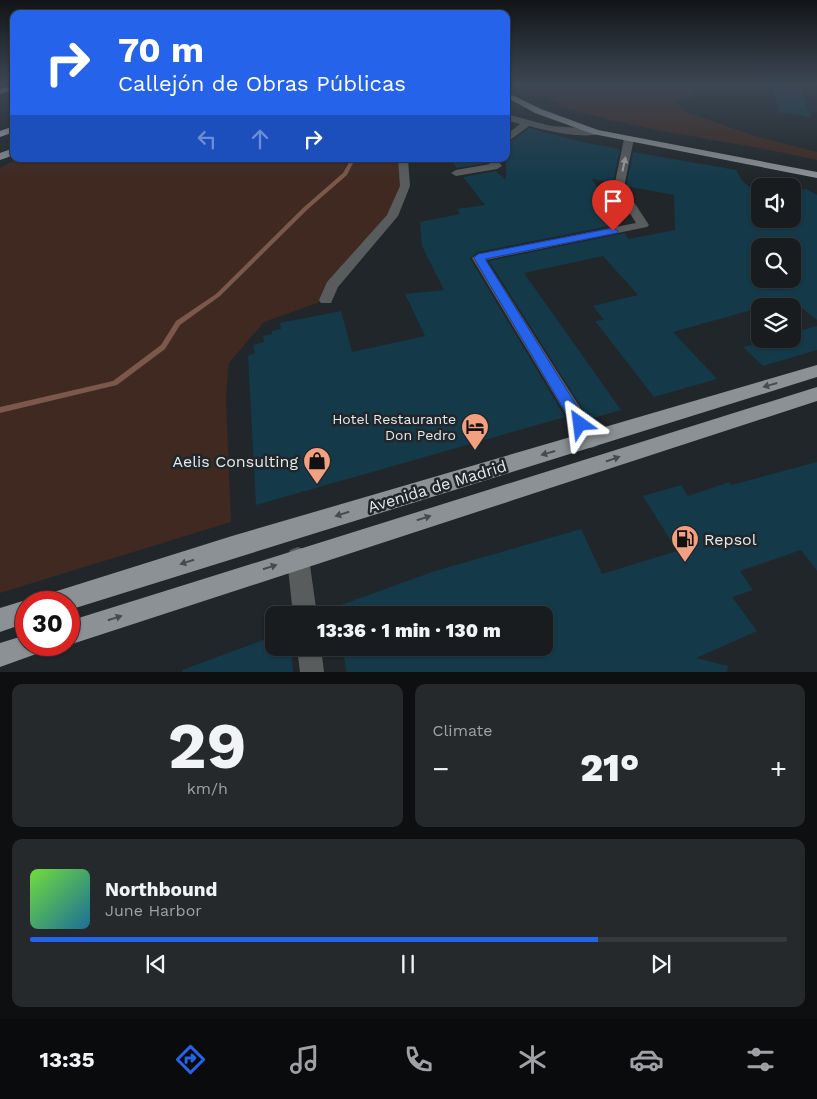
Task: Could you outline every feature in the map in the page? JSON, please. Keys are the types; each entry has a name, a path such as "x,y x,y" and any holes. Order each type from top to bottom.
{"main road":[{"path":"551,116 596,132 817,175"},
{"path":"576,116 607,126 817,166"},
{"name":"Avenida de Madrid","path":"80,595 232,546 817,371"},
{"name":"Avenida de Madrid","path":"80,629 298,558 817,394"},
{"path":"0,620 15,615"},
{"path":"0,655 15,650"}],"street":[{"path":"510,118 579,132 596,132"},
{"path":"510,137 527,123"},
{"path":"591,440 478,258 643,225 619,186 629,139"},
{"path":"326,300 332,285 392,216 404,186 403,162"},
{"path":"456,173 497,166 494,162"},
{"path":"298,558 304,606"},
{"path":"310,656 312,672"}],"shaded area":[{"path":"597,116 699,116 758,137 817,152 817,160 653,129"},
{"path":"11,162 403,162 405,186 392,216 326,300 264,322 229,363 226,398 231,522 0,593 0,168"}],"building":[{"path":"529,128 582,142 620,149 613,183 592,179 619,224 478,252 470,258 565,417 256,505 248,356 255,353 253,345 264,342 263,336 281,329 280,323 341,311 352,352 425,336 405,294 444,290 422,246 420,222 460,214 457,209 485,205 463,177 496,171 506,180 506,162 510,162 510,142"},
{"path":"633,152 736,170 743,182 751,188 751,228 801,228 801,190 806,189 817,195 817,320 801,307 801,298 751,298 751,310 673,332 717,379 654,397 595,321 604,320 593,306 638,295 603,256 524,273 621,410 589,419 489,261 625,233 628,239 675,230 674,195 626,186"},
{"path":"452,162 487,163 457,168"},
{"path":"817,326 817,350 763,366 743,347 751,345 751,348 801,348 801,330"},
{"path":"817,462 817,571 801,550 740,571 753,590 732,597 757,631 696,658 728,666 727,672 346,672 344,656 553,656 553,606 338,606 435,571 581,529 602,574 677,551 643,496 681,485 688,496 729,482 731,485"},
{"path":"265,639 265,656 292,656 293,672 183,672 182,670"}],"waterway":[{"path":"0,410 115,383 163,347 178,323 218,295 306,208 345,174 351,162"}],"place":[{"name":"Hotel Restaurante Don Pedro","path":"475,451"},
{"name":"Aelis Consulting","path":"317,485"},
{"name":"Repsol","path":"685,563"}],"route":[{"path":"580,424 478,258 613,231"}]}
